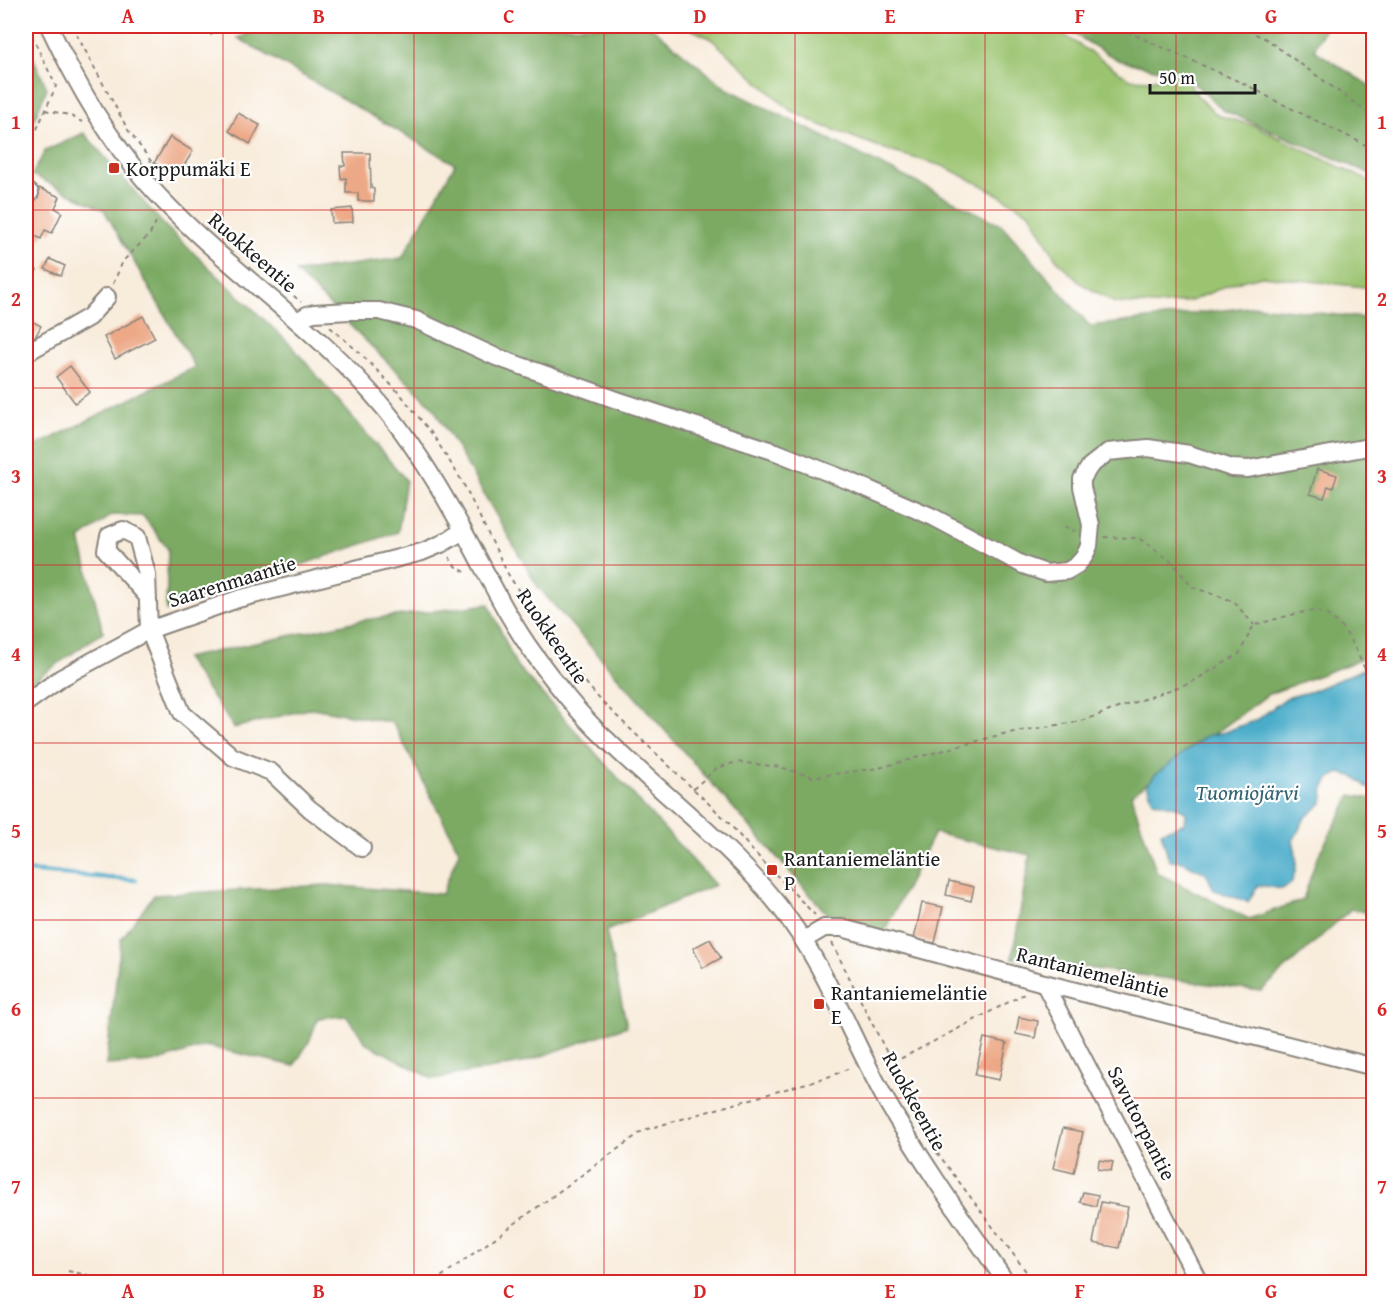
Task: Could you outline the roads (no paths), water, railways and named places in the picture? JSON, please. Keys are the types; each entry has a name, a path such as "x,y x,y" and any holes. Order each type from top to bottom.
{"street":[{"name":"Ruokkeentie","path":"49,26 73,75 114,141 146,182 187,224 345,365 408,438 464,531 529,648 564,694 603,737 733,854 782,909 804,940 830,987 885,1098 918,1155 1006,1282"},
{"path":"26,353 89,317 107,297"},
{"path":"297,321 314,313 379,311 416,320 496,357 616,400 776,452 933,518 1036,570 1058,573 1077,565 1089,546 1090,515 1082,479 1090,466 1108,452 1148,448 1189,454 1226,466 1248,469 1374,446"},
{"name":"Saarenmaantie","path":"26,703 61,678 149,630 238,599 422,552 464,531"},
{"path":"147,597 149,630 182,713 233,757 271,772 310,809 362,848"},
{"name":"Rantaniemeläntie","path":"804,940 824,928 842,928 1044,983 1374,1067"},
{"name":"Savutorpantie","path":"1044,983 1199,1282"}],"water":[{"name":"Tuomiojärvi","path":"1373,665 1373,790 1355,777 1340,773 1330,778 1324,788 1322,803 1305,818 1293,841 1296,862 1291,884 1282,889 1258,885 1248,902 1214,890 1206,873 1180,861 1169,860 1161,832 1185,823 1186,813 1182,809 1153,801 1147,785 1155,775 1206,736 1225,732 1258,719 1286,698 1312,691"}],"waterway":[{"path":"26,871 136,880"}],"place":[{"name":"Korppumäki E","path":"114,168"},
{"name":"Rantaniemeläntie P","path":"772,870"},
{"name":"Rantaniemeläntie E","path":"819,1004"}]}
